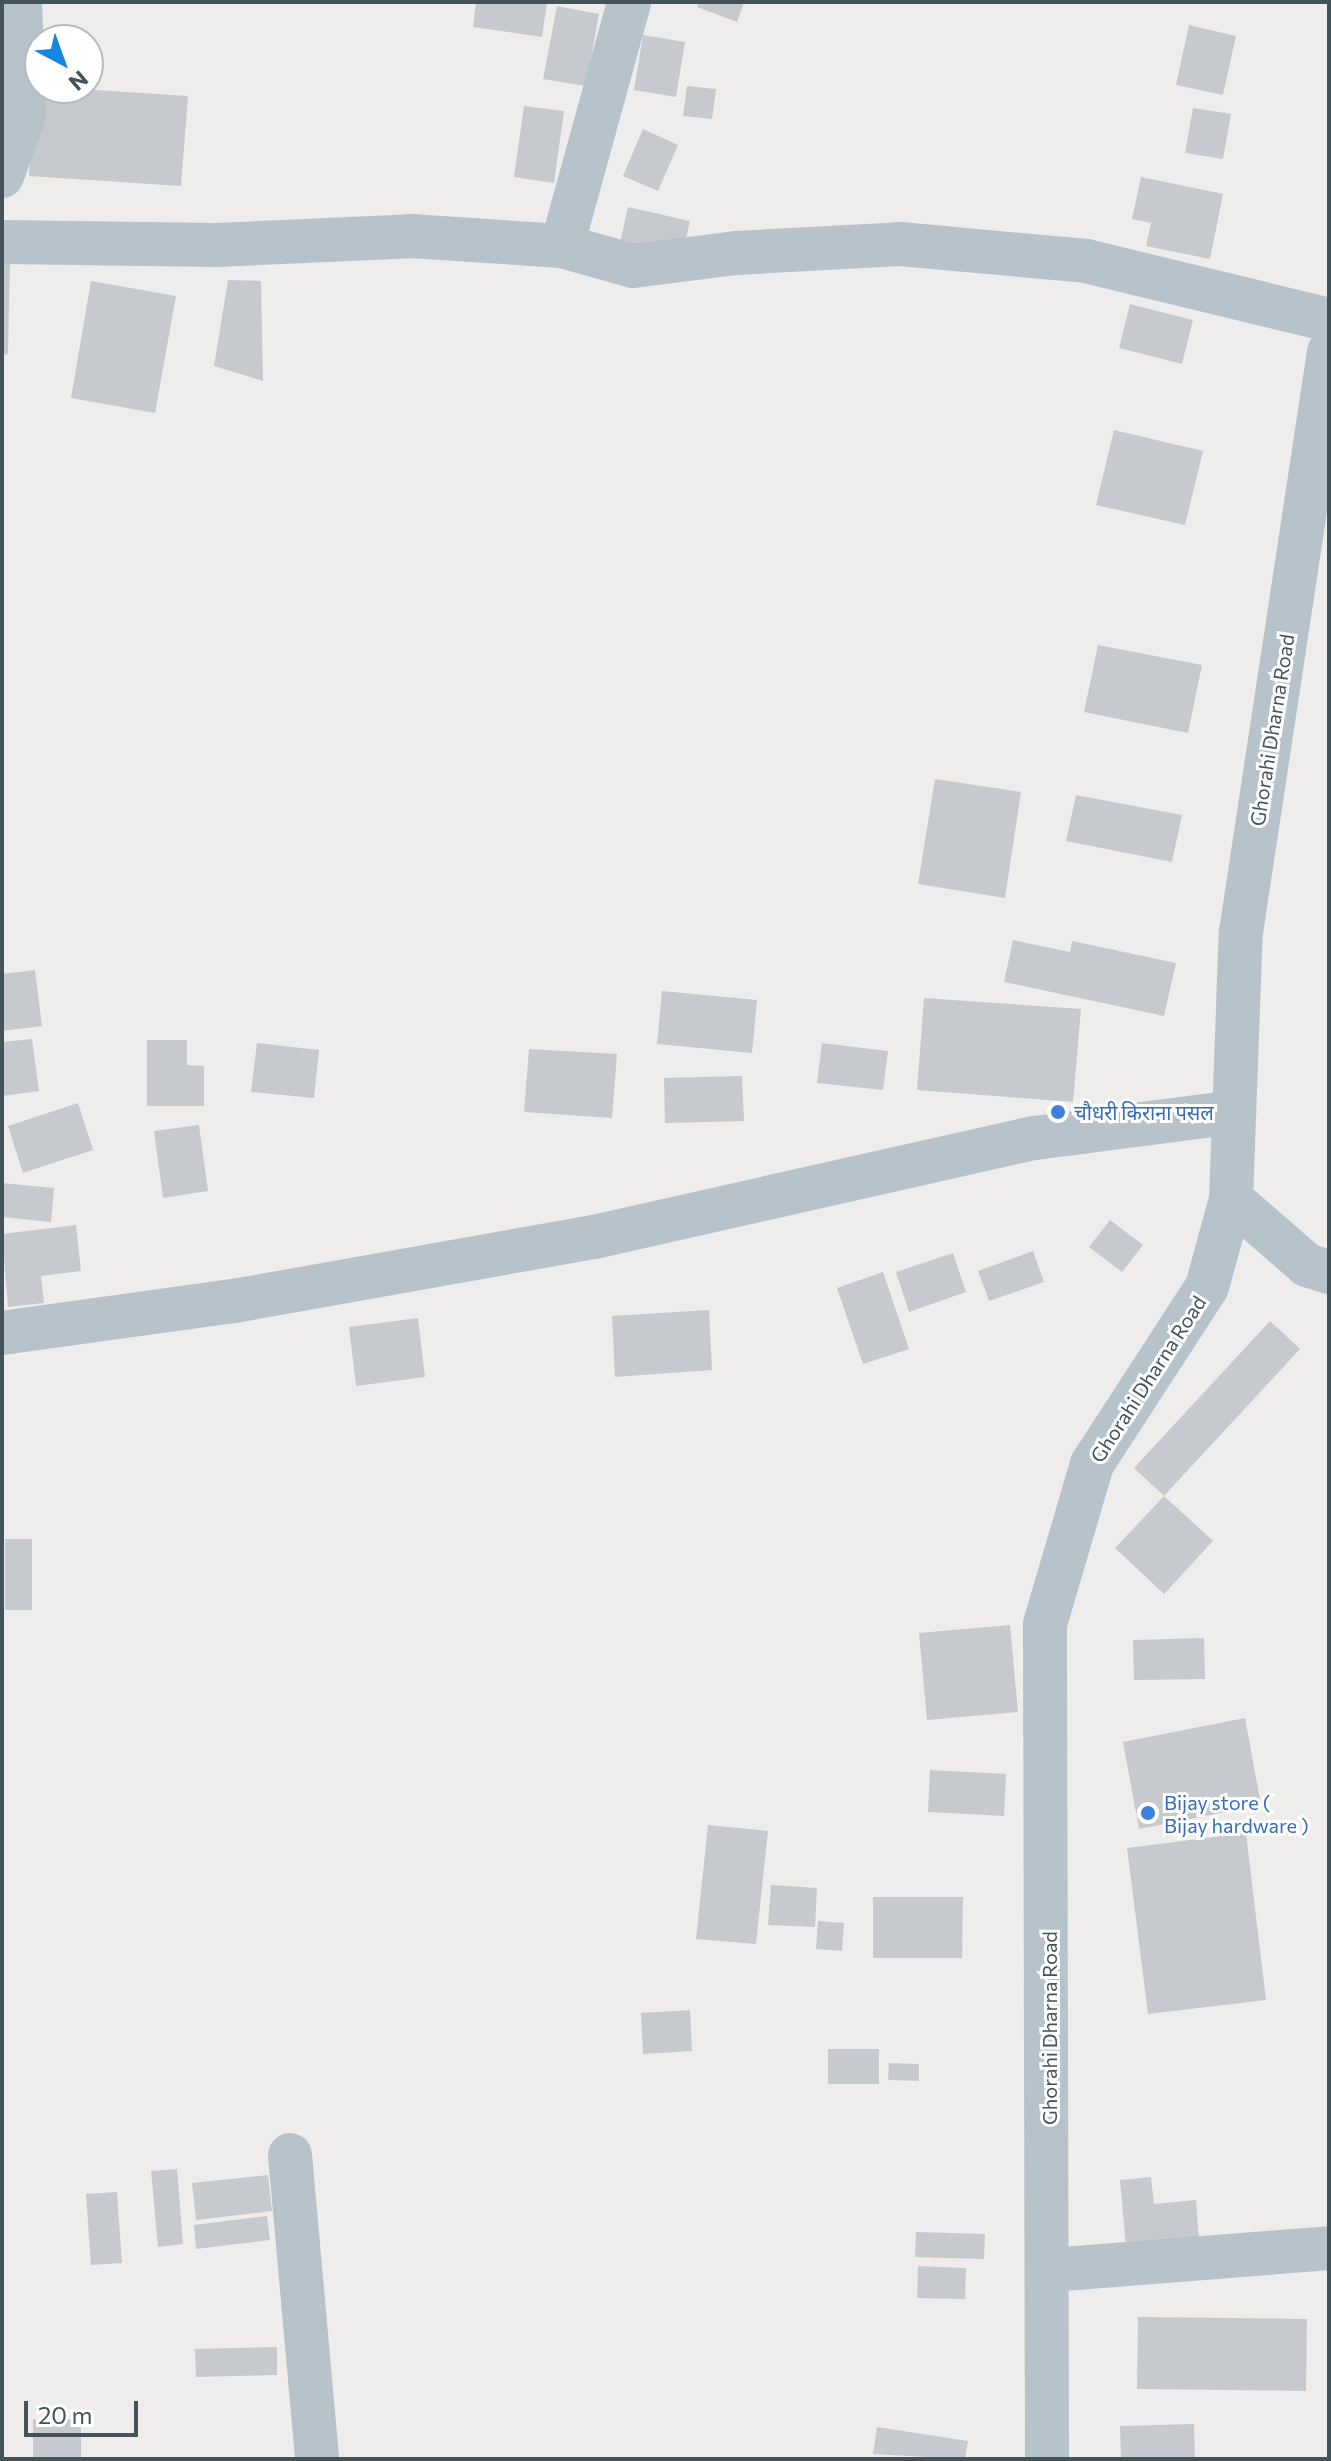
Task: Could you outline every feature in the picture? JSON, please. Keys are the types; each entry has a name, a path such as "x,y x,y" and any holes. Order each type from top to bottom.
{"street":[{"path":"2,176 24,116 20,2"},
{"path":"562,246 629,2"},
{"path":"2,242 216,245 411,236 562,246 633,266 736,253 900,244 1086,261 1329,320"},
{"name":"Ghorahi Dharna Road","path":"1047,2459 1051,2270 1045,1624 1092,1464 1207,1287 1231,1199 1241,932 1329,352"},
{"path":"2,1333 234,1301 594,1237 1035,1138 1234,1112"},
{"path":"1231,1199 1307,1265 1329,1272"},
{"path":"290,2155 317,2459"},
{"path":"1051,2270 1329,2248"}],"building":[{"path":"476,2 547,2 542,37 473,27"},
{"path":"699,2 744,2 737,22 697,7"},
{"path":"557,6 599,14 586,86 543,79"},
{"path":"1189,25 1236,36 1223,95 1176,85"},
{"path":"643,35 685,42 676,97 634,90"},
{"path":"687,86 716,89 712,119 683,116"},
{"path":"104,91 188,96 181,186 29,176 34,104 104,104"},
{"path":"524,106 564,111 554,183 514,177"},
{"path":"1193,108 1231,114 1223,159 1185,153"},
{"path":"643,129 678,145 658,191 623,176"},
{"path":"1141,177 1223,194 1210,259 1146,246 1151,223 1132,219"},
{"path":"628,207 690,221 682,257 620,243"},
{"path":"2,260 10,261 8,354 2,355"},
{"path":"228,280 261,281 263,381 214,366"},
{"path":"91,281 176,296 155,413 71,398"},
{"path":"1130,304 1193,320 1182,364 1119,348"},
{"path":"1114,430 1203,451 1185,525 1096,505"},
{"path":"1098,645 1202,665 1188,733 1084,712"},
{"path":"935,779 1021,792 1005,898 918,884"},
{"path":"1076,795 1182,815 1172,862 1066,841"},
{"path":"1013,940 1070,952 1072,941 1176,963 1164,1016 1004,982"},
{"path":"35,970 42,1026 2,1031 2,974"},
{"path":"662,991 757,1000 752,1053 657,1044"},
{"path":"924,998 1081,1009 1073,1102 917,1090"},
{"path":"32,1039 39,1091 2,1096 2,1042"},
{"path":"147,1040 187,1040 187,1065 204,1066 204,1106 147,1106"},
{"path":"257,1043 319,1050 314,1098 251,1092"},
{"path":"822,1043 888,1051 883,1090 817,1083"},
{"path":"529,1049 617,1054 612,1118 524,1112"},
{"path":"742,1076 744,1121 665,1123 664,1078"},
{"path":"78,1103 93,1150 23,1173 8,1126"},
{"path":"199,1125 208,1191 163,1198 154,1131"},
{"path":"2,1183 54,1188 51,1222 2,1217"},
{"path":"1110,1220 1143,1245 1122,1272 1089,1247"},
{"path":"76,1225 81,1271 41,1276 44,1303 8,1307 2,1234"},
{"path":"1033,1251 1044,1282 989,1301 978,1271"},
{"path":"953,1253 966,1292 909,1312 896,1272"},
{"path":"883,1272 909,1349 863,1364 837,1288"},
{"path":"709,1310 712,1370 615,1377 612,1316"},
{"path":"418,1318 425,1377 356,1386 349,1327"},
{"path":"1270,1321 1300,1349 1164,1496 1134,1468"},
{"path":"1164,1496 1213,1541 1164,1594 1115,1548"},
{"path":"5,1539 32,1539 32,1610 5,1610"},
{"path":"1010,1625 1018,1712 927,1720 919,1633"},
{"path":"1204,1638 1205,1679 1134,1680 1133,1640"},
{"path":"1245,1718 1261,1805 1139,1829 1123,1742"},
{"path":"930,1770 1006,1774 1004,1816 928,1812"},
{"path":"708,1825 768,1831 756,1944 696,1939"},
{"path":"1246,1833 1266,2000 1148,2014 1127,1848"},
{"path":"771,1885 817,1888 815,1927 768,1925"},
{"path":"873,1897 963,1897 962,1958 873,1958"},
{"path":"818,1921 844,1923 842,1951 816,1949"},
{"path":"690,2010 692,2051 643,2054 641,2013"},
{"path":"828,2049 879,2049 879,2084 828,2084"},
{"path":"889,2063 919,2064 919,2081 888,2080"},
{"path":"177,2169 183,2244 158,2247 151,2171"},
{"path":"268,2175 272,2211 196,2220 192,2183"},
{"path":"1151,2177 1154,2204 1196,2200 1199,2239 1126,2247 1120,2180"},
{"path":"117,2192 122,2263 91,2265 86,2194"},
{"path":"267,2216 270,2240 196,2249 194,2225"},
{"path":"916,2232 985,2234 984,2259 915,2257"},
{"path":"918,2266 966,2268 965,2299 917,2298"},
{"path":"1138,2317 1307,2319 1306,2391 1137,2389"},
{"path":"277,2347 277,2375 196,2377 195,2349"},
{"path":"33,2419 81,2419 81,2459 33,2459"},
{"path":"1194,2424 1195,2459 1121,2459 1120,2426"},
{"path":"877,2427 968,2441 965,2459 873,2454"}],"place":[{"name":"चौधरी किराना पसल","path":"1058,1112"},
{"name":"Bijay store ( Bijay hardware )","path":"1148,1813"}]}
